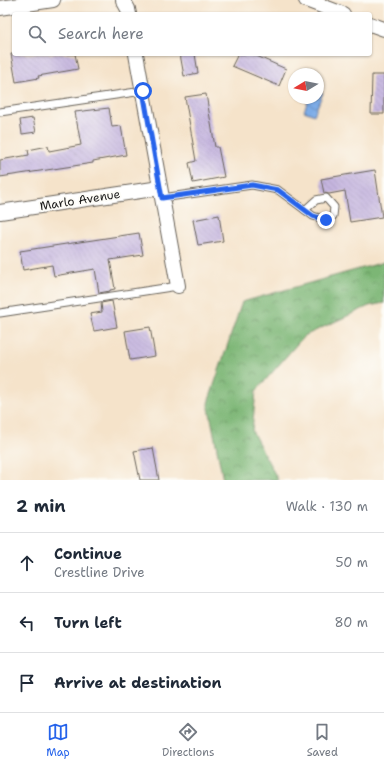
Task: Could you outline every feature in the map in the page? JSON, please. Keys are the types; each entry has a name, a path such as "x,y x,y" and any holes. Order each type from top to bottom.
{"street":[{"path":"1,5 53,0"},
{"path":"123,0 128,12"},
{"path":"306,0 338,12"},
{"path":"372,25 384,29"},
{"path":"136,56 178,286"},
{"name":"Marlo Avenue","path":"0,212 161,193"}],"lane":[{"path":"0,112 143,91"},
{"path":"161,193 252,185 278,190 305,210"},
{"path":"0,313 178,286"}],"green space":[{"path":"384,262 384,303 369,306 304,336 256,391 252,431 278,480 223,480 208,403 242,302"}],"water":[{"path":"307,104 318,104 314,115 304,111"}],"building":[{"path":"11,54 12,56 75,56 78,69 38,76 39,78 16,82"},
{"path":"180,56 195,56 198,73 184,76"},
{"path":"237,56 257,56 286,69 279,86 232,66"},
{"path":"372,75 384,75 384,114 371,114"},
{"path":"206,94 215,147 218,147 224,177 193,183 189,163 196,161 185,97"},
{"path":"109,108 112,127 121,126 126,155 93,161 93,163 0,177 0,160 29,155 28,150 48,146 49,151 81,145 75,112"},
{"path":"33,118 36,132 22,134 20,120"},
{"path":"375,170 382,217 350,222 345,191 329,194 324,193 321,179"},
{"path":"219,215 223,241 198,245 193,220"},
{"path":"139,233 143,255 110,260 115,289 110,291 99,293 95,269 54,276 52,265 23,270 20,251"},
{"path":"112,301 117,327 94,331 90,314 102,312 101,303"},
{"path":"150,327 155,356 130,360 125,331"},
{"path":"153,448 159,480 140,480 134,451"}],"route":[{"path":"143,91 162,198 252,185 278,190 313,216 326,220"}]}
